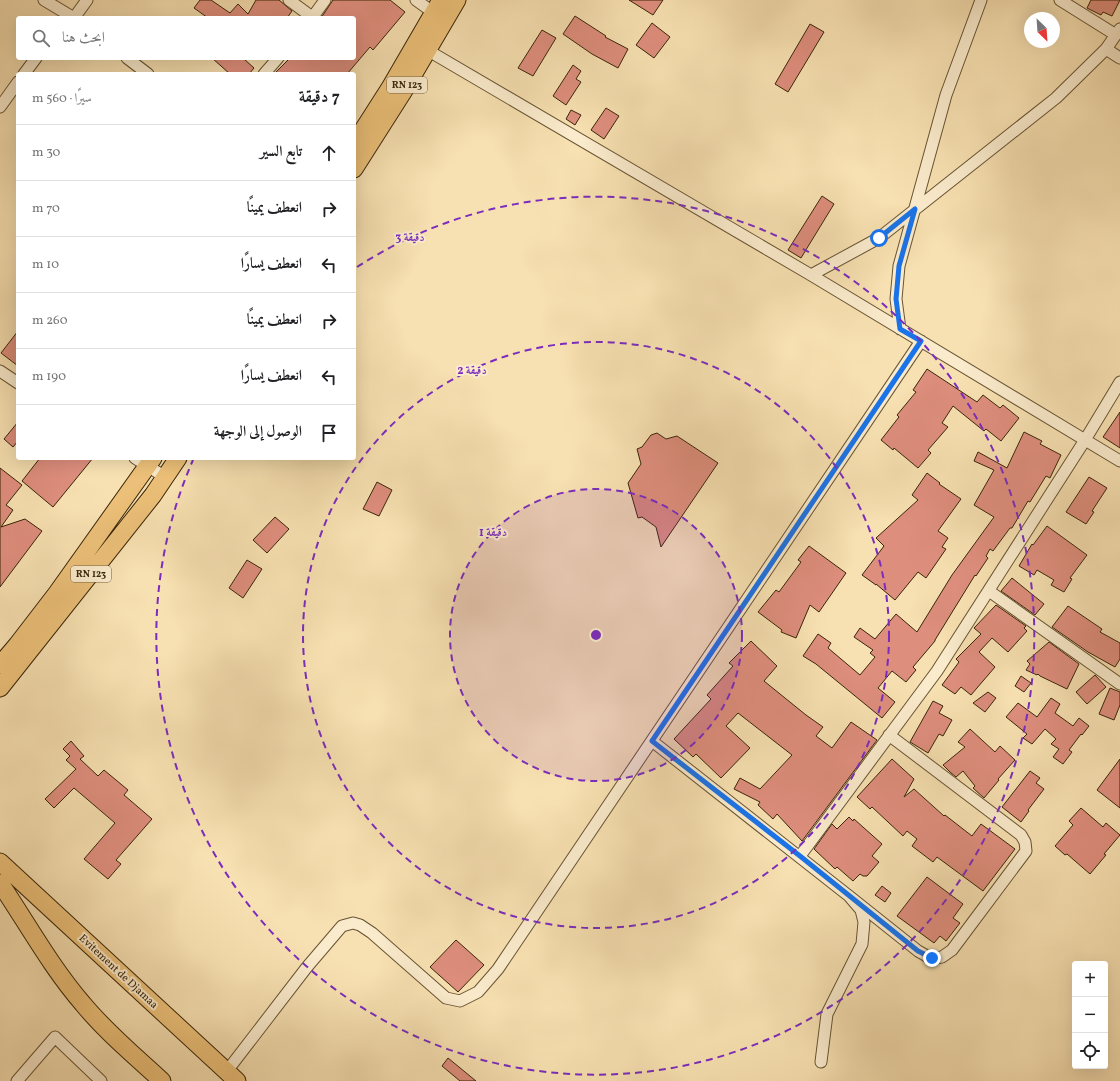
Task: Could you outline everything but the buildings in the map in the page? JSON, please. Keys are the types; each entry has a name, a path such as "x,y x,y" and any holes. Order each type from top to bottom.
{"main road":[{"name":"RN 123","path":"356,141 381,103 457,0"},
{"name":"RN 123","path":"356,166 403,92 437,6"},
{"name":"RN 123","path":"0,688 135,519 177,460"},
{"name":"RN 123","path":"0,665 57,593 145,461"},
{"name":"Evitement de Djamaa","path":"0,862 232,1076"},
{"path":"0,883 58,971 83,1004 112,1035 162,1081"}],"street":[{"path":"44,0 68,16"},
{"path":"71,16 87,0"},
{"path":"289,0 309,16"},
{"path":"313,16 325,0"},
{"path":"416,0 437,6"},
{"path":"900,329 896,299 899,266 946,95 981,0"},
{"path":"811,275 879,238 1056,98 1106,49 1118,32 1060,0"},
{"path":"422,47 811,275 1120,461"},
{"path":"1106,49 1120,58"},
{"path":"26,72 34,60"},
{"path":"130,60 145,72"},
{"path":"266,72 276,60"},
{"path":"0,107 16,85"},
{"path":"232,1076 307,967 342,926 352,922 360,925 372,933 446,998 460,1001 478,992 498,969 921,341"},
{"path":"0,371 16,381"},
{"path":"800,856 937,671 1085,440 1120,382"},
{"path":"145,461 165,477"},
{"path":"989,590 1120,684"},
{"path":"652,741 800,856 918,951 932,958 942,956 952,950 1026,851 1025,842 1021,835 890,735"},
{"path":"821,1062 827,1014 862,944 864,922 862,910 849,896"},
{"path":"17,1081 55,1037 101,1081"}],"route":[{"path":"879,238 915,209 899,266 896,299 900,329 921,341 652,741 800,856 918,951 932,958"}]}
